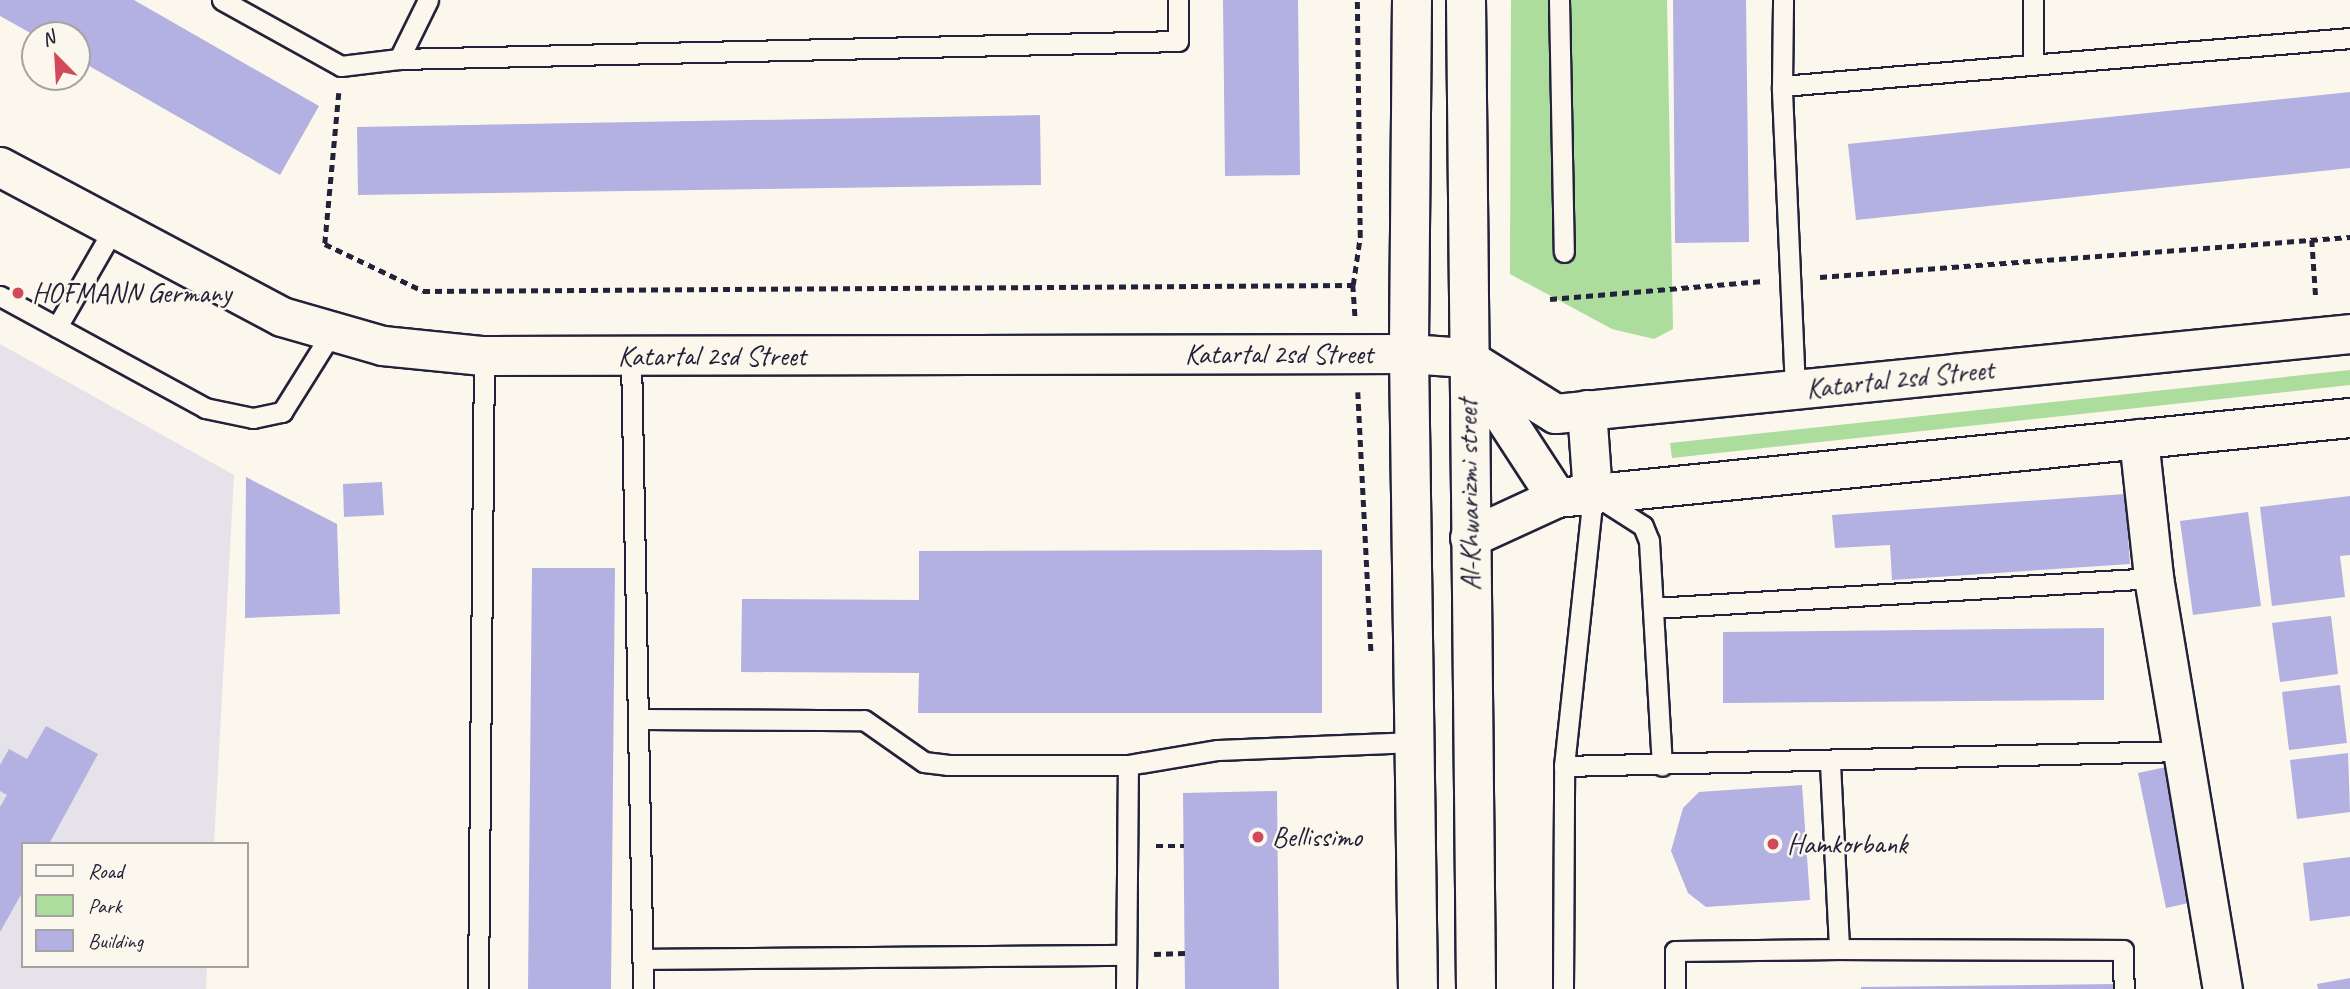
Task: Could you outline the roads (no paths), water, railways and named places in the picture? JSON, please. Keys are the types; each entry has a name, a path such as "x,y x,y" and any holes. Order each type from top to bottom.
{"main road":[{"name":"Al-Khwarizmi street","path":"1412,0 1409,354 1418,989"},
{"name":"Al-Khwarizmi street","path":"1466,0 1466,358 1476,989"},
{"name":"Katartal 2sd Street","path":"0,167 282,317 331,334 484,356 1409,354 1466,358 1556,414 2335,336"},
{"path":"1411,451 1466,358 1575,496"},
{"path":"1575,496 1587,410"},
{"path":"1470,538 1575,496 2350,418"},
{"path":"2139,439 2154,578 2224,989"}],"lane":[{"path":"222,0 341,66 399,59 1178,41 1178,0"},
{"path":"399,59 428,0"},
{"path":"1559,0 1564,252"},
{"path":"1783,0 1782,86 1787,279 1795,389"},
{"path":"2033,0 2033,65"},
{"path":"1782,86 2350,38"},
{"path":"57,327 114,228"},
{"path":"0,296 205,408 253,418 282,412 331,334"},
{"path":"478,989 484,356"},
{"path":"631,356 643,719 643,989"},
{"path":"1563,989 1564,766 1575,496 1643,526 1654,608 1662,766"},
{"path":"1654,608 2154,578"},
{"path":"643,719 864,720 924,762 1128,765 1218,750 1415,742"},
{"path":"1564,766 1830,763 2183,751"},
{"path":"1830,763 1839,949"},
{"path":"1126,989 1128,765"},
{"path":"1675,989 1675,951 1839,949 2123,950 2124,989"},
{"path":"643,959 1125,955"}],"place":[{"name":"HOFMANN Germany","path":"18,293"},
{"name":"Bellissimo","path":"1258,837"},
{"name":"Hamkorbank","path":"1773,844"}]}
